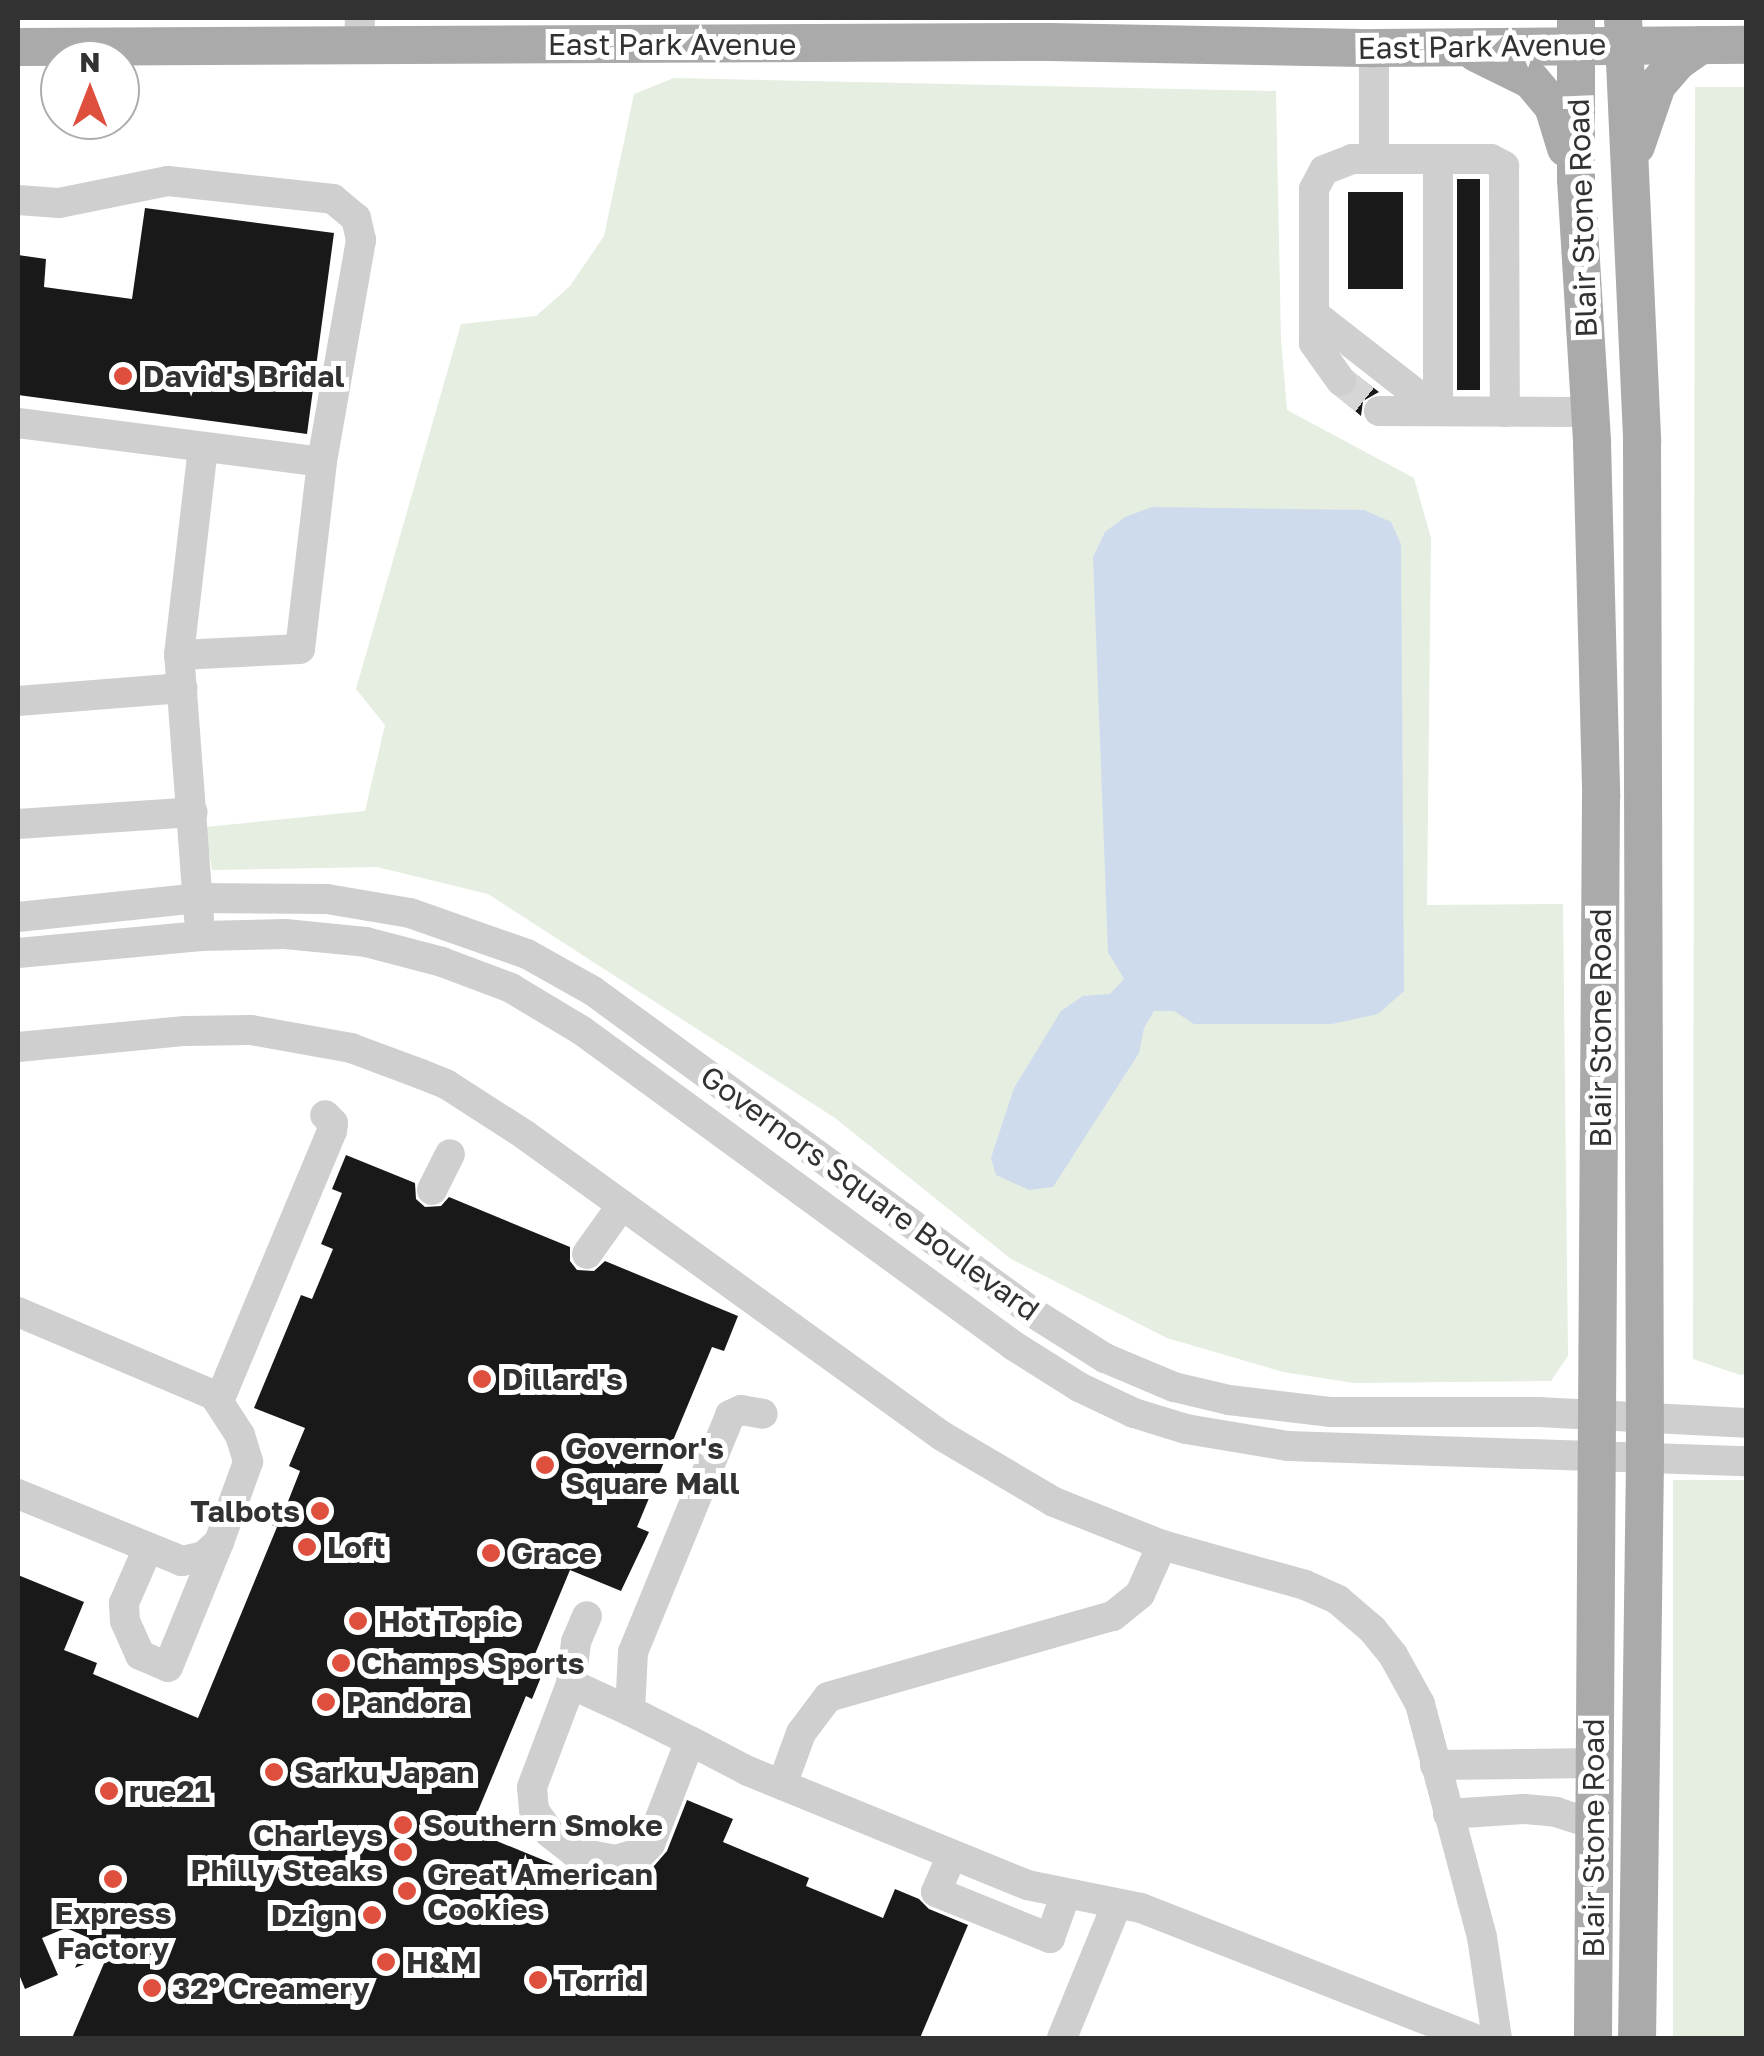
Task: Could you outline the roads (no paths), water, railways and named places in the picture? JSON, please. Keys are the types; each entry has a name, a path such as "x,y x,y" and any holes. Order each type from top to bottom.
{"main road":[{"name":"East Park Avenue","path":"18,47 359,32 1374,48 1459,46 1576,31 1623,31 1700,45 1746,45"},
{"name":"Blair Stone Road","path":"1576,31 1576,182 1591,428 1601,797 1592,2038"},
{"name":"Blair Stone Road","path":"1623,31 1642,442 1645,1461 1637,2038"},
{"path":"1628,177 1657,85 1678,61 1700,45"},
{"path":"1459,46 1518,70 1545,94 1576,182"},
{"path":"1591,428 1642,442"},
{"path":"1593,1763 1616,1779 1640,1808"}],"street":[{"path":"1374,48 1374,159"},
{"path":"1341,380 1325,365 1314,343 1314,189 1324,170 1336,164 1374,159 1491,159 1504,166 1504,412"},
{"path":"1438,159 1438,411"},
{"path":"18,200 60,203 168,181 333,199 356,218 360,240 322,462 300,649 179,655"},
{"path":"1314,314 1438,411"},
{"path":"1379,411 1504,412 1591,428"},
{"path":"18,424 322,462"},
{"path":"201,936 179,655 204,447"},
{"path":"18,701 182,688"},
{"path":"18,824 193,812"},
{"name":"Governors Square Boulevard","path":"18,917 198,898 327,898 410,914 526,954 593,990 1065,1332 1105,1358 1157,1380 1228,1400 1329,1412 1598,1414 1746,1422"},
{"name":"Governors Square Boulevard","path":"18,953 201,936 285,934 366,942 442,962 511,988 581,1030 1042,1363 1134,1412 1237,1440 1352,1449 1645,1461 1746,1461"},
{"path":"18,1048 185,1031 252,1030 351,1048 446,1084 622,1205 942,1436 1054,1502 1162,1545 1305,1584 1338,1600 1372,1629 1393,1655 1420,1704 1482,1937 1498,2038"},
{"path":"219,1401 332,1131 333,1123 326,1116"},
{"path":"432,1190 450,1154"},
{"path":"587,1254 622,1205"},
{"path":"18,1312 195,1384 219,1401 240,1436 248,1462 168,1667 140,1655 125,1621 124,1603 148,1548"},
{"path":"1042,1363 1065,1332"},
{"path":"630,1711 633,1652 730,1415 742,1410 763,1414"},
{"path":"18,1494 182,1562 204,1556 219,1542"},
{"path":"18,1517 47,1504"},
{"path":"782,1785 809,1718 828,1698 1113,1616 1140,1594 1162,1545"},
{"path":"587,1616 576,1642 571,1684 532,1787 534,1810 550,1833 574,1852 616,1860 642,1852 650,1844 690,1741"},
{"path":"571,1684 782,1785 952,1854 1065,1896 1162,1916 1472,2038"},
{"path":"1434,1765 1593,1763"},
{"path":"1448,1814 1524,1809 1556,1812 1592,1824"},
{"path":"952,1854 936,1892 1050,1938 1065,1896"},
{"path":"1062,2038 1116,1904"}],"water":[{"path":"1152,507 1364,510 1391,522 1401,544 1404,991 1378,1014 1332,1024 1194,1024 1174,1011 1154,1011 1144,1028 1139,1053 1053,1187 1029,1190 996,1175 991,1158 1014,1088 1061,1011 1083,996 1110,994 1124,979 1108,952 1093,557 1105,532 1125,517"}],"tunnel":[{"path":"1341,381 1379,411"}],"place":[{"name":"David's Bridal","path":"123,376"},
{"name":"Dillard's","path":"482,1379"},
{"name":"Governor's Square Mall","path":"545,1465"},
{"name":"Talbots","path":"320,1511"},
{"name":"Loft","path":"307,1547"},
{"name":"Grace","path":"491,1553"},
{"name":"Hot Topic","path":"358,1621"},
{"name":"Champs Sports","path":"341,1663"},
{"name":"Pandora","path":"326,1702"},
{"name":"Sarku Japan","path":"274,1772"},
{"name":"rue21","path":"109,1791"},
{"name":"Southern Smoke","path":"403,1825"},
{"name":"Charleys Philly Steaks","path":"403,1852"},
{"name":"Express Factory","path":"113,1879"},
{"name":"Great American Cookies","path":"407,1891"},
{"name":"Dzign","path":"372,1915"},
{"name":"H&M","path":"386,1962"},
{"name":"Torrid","path":"538,1980"},
{"name":"32° Creamery","path":"152,1988"}]}
